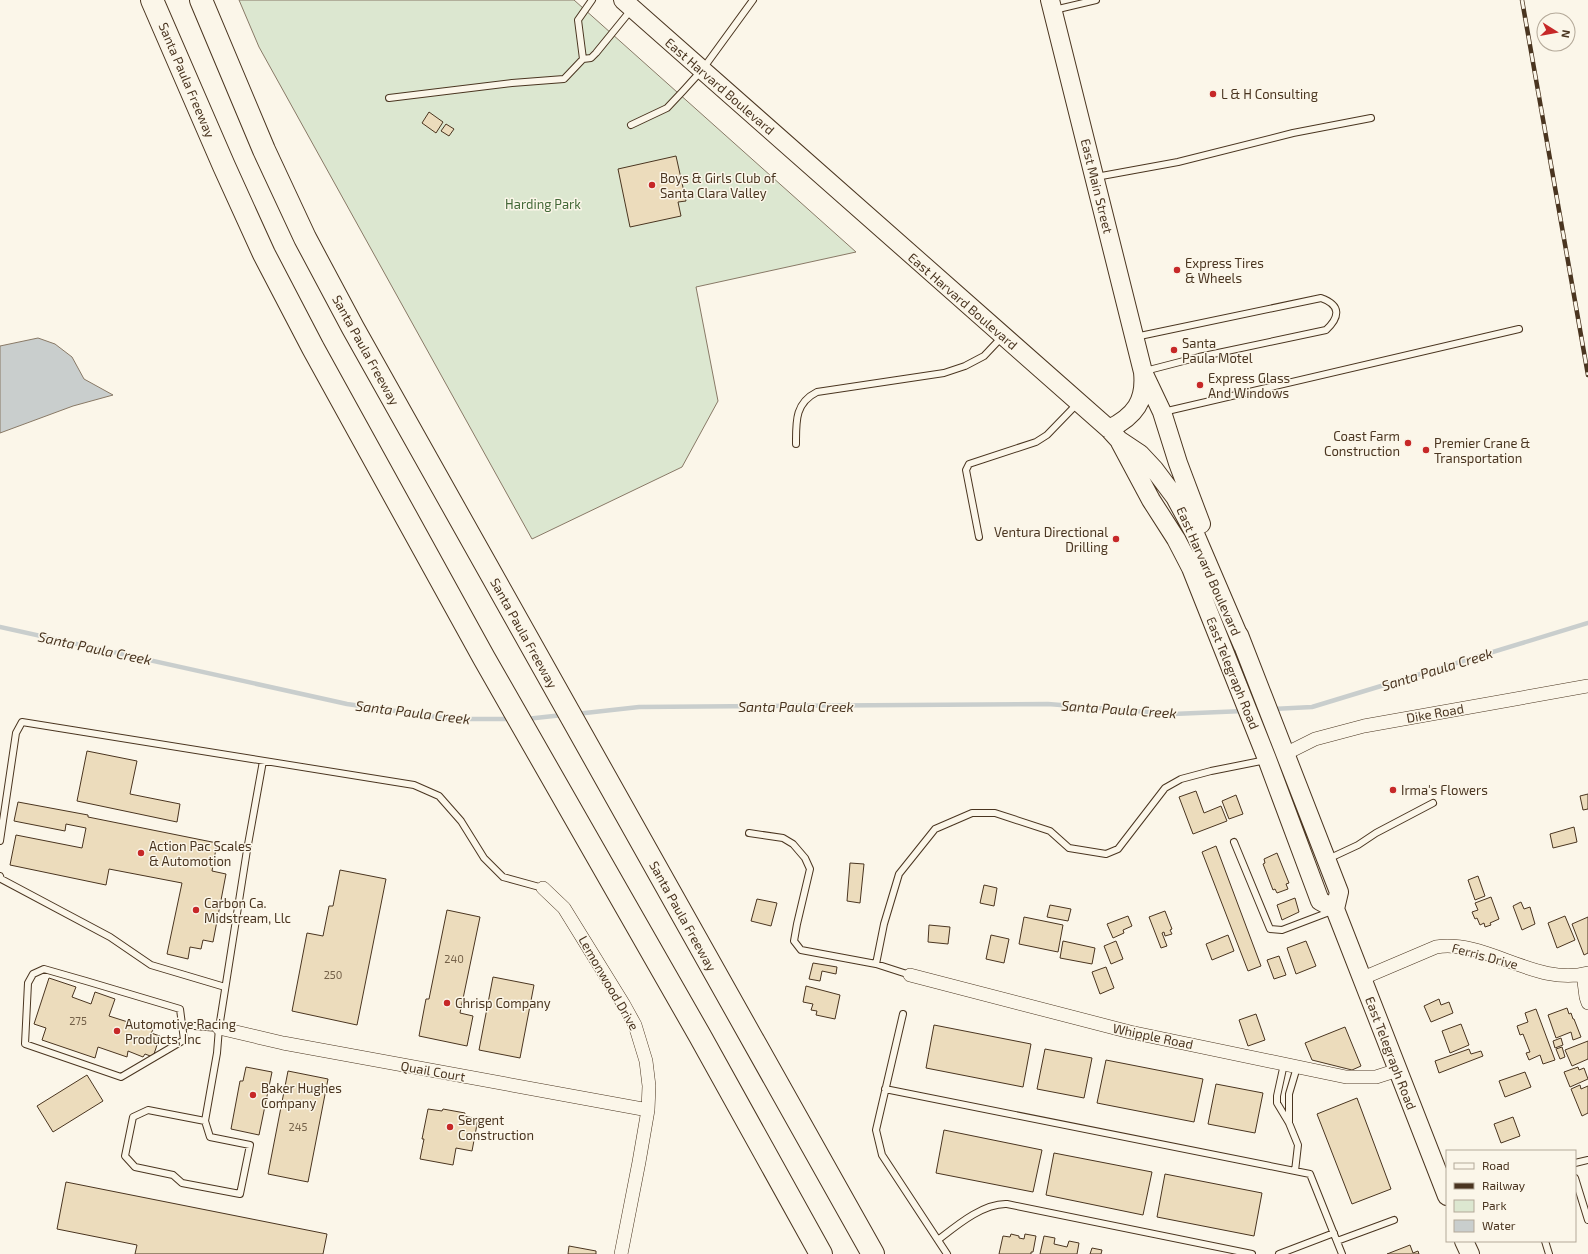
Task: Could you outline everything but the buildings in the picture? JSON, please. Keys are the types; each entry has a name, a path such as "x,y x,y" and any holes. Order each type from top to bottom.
{"highway":[{"name":"Santa Paula Freeway","path":"152,0 264,254 313,348 484,658 700,1036 820,1254"},
{"name":"Santa Paula Freeway","path":"200,0 264,150 305,238 353,328 530,646 597,762 873,1254"}],"main road":[{"name":"East Harvard Boulevard","path":"628,4 1078,403 1140,454 1154,469 1175,497 1195,534 1243,646"},
{"name":"East Main Street","path":"1051,5 1143,372 1162,412 1178,463"},
{"name":"East Main Street","path":"1114,434 1126,419 1136,410 1143,391 1143,372"},
{"name":"East Telegraph Road","path":"1114,434 1151,500 1176,539 1191,568 1264,752 1320,901 1335,909"},
{"name":"East Telegraph Road","path":"1178,463 1203,529 1243,646 1339,892 1335,909 1446,1193"},
{"path":"1464,1242 1470,1254"}],"street":[{"name":"Dike Road","path":"1282,747 1364,726 1588,686"},
{"name":"Lemonwood Drive","path":"543,888 564,908 635,1025 646,1061 649,1086 648,1110 621,1254"},
{"name":"Ferris Drive","path":"1362,978 1436,947 1447,945 1458,946 1489,954 1534,970 1562,975 1585,974"},
{"path":"1585,974 1588,1003"},
{"name":"Whipple Road","path":"910,975 1130,1032 1346,1077 1376,1077 1398,1070"},
{"name":"Quail Court","path":"219,1028 283,1044 648,1110"}],"lane":[{"path":"583,59 578,20 592,0"},
{"path":"631,125 667,108 702,70 753,0"},
{"path":"1051,5 1096,0"},
{"path":"389,98 512,83 564,79 583,59 591,58 596,53 628,4"},
{"path":"1095,177 1178,162 1293,133 1371,118"},
{"path":"1134,337 1322,298 1330,301 1335,306 1337,314 1334,324 1326,330 1199,357 1143,372"},
{"path":"1162,412 1519,329"},
{"path":"796,444 797,416 799,409 808,397 818,392 944,373 966,366 984,356 1003,336"},
{"path":"979,537 966,470 969,464 1036,442 1047,435 1078,403"},
{"path":"0,841 16,733 22,722 414,785 439,796 461,820 484,858 504,877 543,888"},
{"path":"876,964 884,924 899,874 935,828 972,813 995,813 1050,831 1069,848 1106,854 1118,849 1165,788 1181,779 1264,752"},
{"path":"205,1120 148,1110 133,1117 125,1156 135,1167 173,1175 182,1183 240,1194 250,1146 210,1137 205,1120 217,1053 225,987 247,850 263,761"},
{"path":"1327,860 1358,845 1376,833 1433,803"},
{"path":"748,834 783,838 793,844 805,858 810,868 794,940 801,950 876,964 910,975"},
{"path":"1234,842 1270,929 1282,930 1335,909"},
{"path":"0,876 1,879 110,937 151,965 225,987"},
{"path":"44,969 180,1010 182,1025 184,1040 121,1077 25,1044 28,983 33,974 44,969"},
{"path":"903,1014 876,1130 882,1154 947,1254"},
{"path":"182,1025 219,1028"},
{"path":"1290,1066 1277,1096 1277,1103 1290,1123 1298,1146 1295,1171"},
{"path":"1290,1066 1290,1123"},
{"path":"885,1089 1310,1174 1342,1254"},
{"path":"1576,1163 1588,1160"},
{"path":"1576,1181 1588,1220"},
{"path":"938,1240 960,1223 985,1209 998,1204 1006,1204 1252,1254"},
{"path":"1337,1241 1394,1220"},
{"path":"1279,1254 1334,1233"},
{"path":"1545,1242 1549,1254"}],"green space":[{"name":"Harding Park","path":"239,0 574,0 856,252 696,287 718,401 682,467 532,539 259,47"}],"water":[{"path":"38,338 55,344 72,357 84,379 113,395 73,406 0,433 0,346"}],"waterway":[{"name":"Santa Paula Creek","path":"1273,709 1312,707 1588,623"},
{"name":"Santa Paula Creek","path":"0,627 347,704 451,719 511,719"},
{"name":"Santa Paula Creek","path":"576,714 639,707 1048,704 1173,714 1244,711"},
{"name":"Santa Paula Creek","path":"526,719 563,715"}],"railway":[{"path":"1522,0 1588,375"}],"place":[{"name":"L & H Consulting","path":"1213,94"},
{"name":"Boys & Girls Club of Santa Clara Valley","path":"652,185"},
{"name":"Express Tires & Wheels","path":"1177,270"},
{"name":"Santa Paula Motel","path":"1174,350"},
{"name":"Express Glass And Windows","path":"1200,385"},
{"name":"Coast Farm Construction","path":"1408,443"},
{"name":"Premier Crane & Transportation","path":"1426,450"},
{"name":"Ventura Directional Drilling","path":"1116,539"},
{"name":"Irma's Flowers","path":"1393,790"},
{"name":"Action Pac Scales & Automotion","path":"141,853"},
{"name":"Carbon Ca. Midstream, Llc","path":"196,910"},
{"name":"Chrisp Company","path":"447,1003"},
{"name":"Automotive Racing Products, Inc","path":"117,1031"},
{"name":"Baker Hughes Company","path":"253,1095"},
{"name":"Sergent Construction","path":"450,1127"}]}
